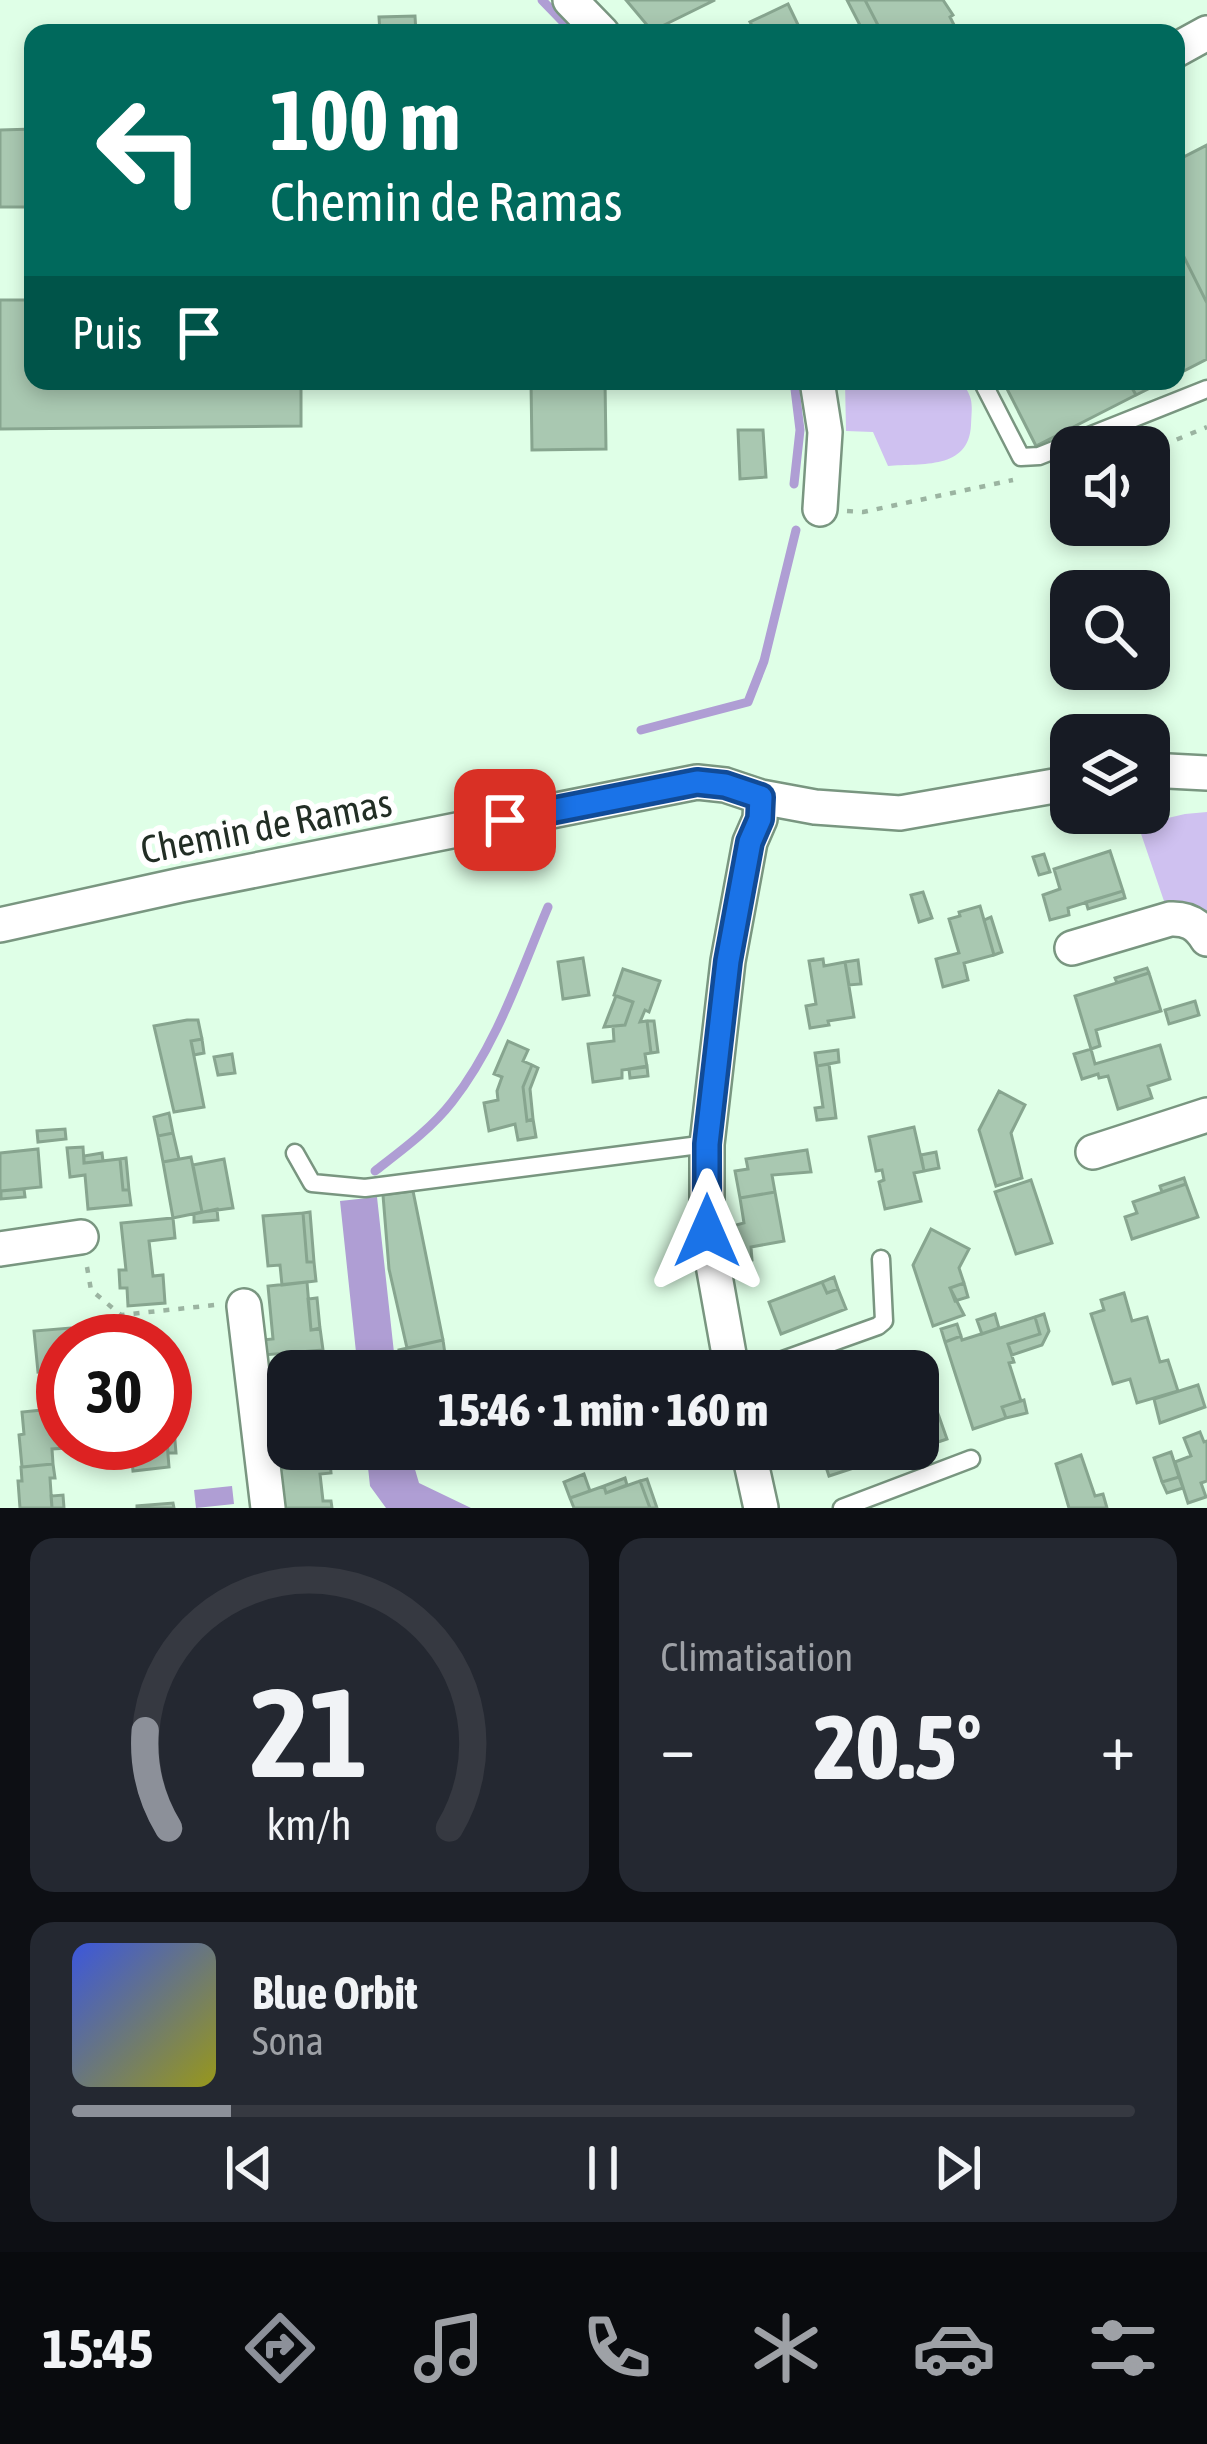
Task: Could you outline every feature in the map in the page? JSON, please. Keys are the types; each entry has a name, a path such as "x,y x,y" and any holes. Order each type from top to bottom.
{"street":[{"path":"570,0 593,24"},
{"path":"818,390 825,432 820,509"},
{"path":"1170,771 1207,773"},
{"name":"Chemin de Ramas","path":"0,925 697,782 815,807 900,813 1050,787"},
{"path":"728,1350 707,1231 707,1144 728,961 761,797"},
{"path":"1072,947 1182,918 1198,925 1207,939"},
{"path":"1093,1152 1207,1114"},
{"path":"0,1249 81,1238"},
{"path":"244,1306 268,1508"},
{"path":"753,1470 761,1508"}],"lane":[{"path":"987,390 1021,457 1039,456 1207,389"},
{"path":"295,1153 312,1183 365,1188 707,1144"},
{"path":"811,1350 884,1321 881,1259"},
{"path":"842,1508 970,1459"}],"path":[{"path":"1170,442 1207,427"},
{"path":"820,509 863,512 1025,477"},
{"path":"81,1238 92,1290 121,1315 227,1303 244,1306"}],"shaded area":[{"path":"845,390 967,390 971,402 968,440 962,450 942,461 888,466 873,432 846,431"},
{"path":"1207,812 1207,911 1165,904 1141,834 1170,834 1170,818"},
{"path":"377,1197 394,1350 356,1350 340,1201"},
{"path":"368,1470 415,1470 419,1483 471,1508 386,1508 370,1486"},
{"path":"232,1486 234,1504 196,1508 194,1490"}],"building":[{"path":"626,0 715,0 666,24 646,24"},
{"path":"847,0 865,0 877,24 859,24"},
{"path":"865,0 943,0 953,15 954,24 877,24"},
{"path":"788,4 798,24 751,24"},
{"path":"415,16 415,24 379,24 379,17"},
{"path":"24,129 24,207 0,207 0,130"},
{"path":"1207,145 1207,303 1185,259 1185,156"},
{"path":"1185,259 1207,303 1207,359 1185,370"},
{"path":"0,300 24,300 24,390 301,390 301,426 0,429"},
{"path":"531,390 605,390 606,449 532,450"},
{"path":"1008,390 1133,390 1136,395 1075,426 1050,426 1050,439 1036,446"},
{"path":"738,430 763,430 766,477 740,479"},
{"path":"1110,851 1123,891 1068,908 1069,915 1050,920 1043,895 1060,889 1054,869"},
{"path":"1044,854 1050,872 1039,875 1033,857"},
{"path":"1123,891 1125,898 1088,909 1086,902"},
{"path":"923,892 932,918 919,922 911,895"},
{"path":"980,906 994,955 964,963 968,980 943,987 936,959 959,953 949,919"},
{"path":"991,917 1002,952 994,955 984,920"},
{"path":"583,958 589,995 563,999 558,962"},
{"path":"823,959 824,966 845,962 854,1017 810,1028 806,1006 816,1004 809,961"},
{"path":"858,960 861,984 849,985 845,962"},
{"path":"1147,968 1149,973 1117,983 1115,978"},
{"path":"623,969 660,981 649,1012 645,1010 640,1022 647,1021 651,1053 645,1054 647,1067 622,1070 622,1078 593,1082 588,1044 614,1041 613,1026 625,1025 633,1002 614,995"},
{"path":"1149,973 1161,1011 1096,1030 1100,1046 1091,1049 1075,996"},
{"path":"616,996 633,1002 625,1025 604,1027"},
{"path":"1195,1001 1199,1015 1169,1024 1165,1010"},
{"path":"198,1020 202,1039 191,1041 204,1107 174,1112 154,1026"},
{"path":"647,1021 654,1021 658,1052 651,1053"},
{"path":"202,1039 204,1053 194,1055 191,1041"},
{"path":"508,1041 528,1050 523,1061 532,1065 523,1087 527,1121 533,1119 536,1137 518,1140 515,1124 489,1131 484,1103 498,1100 502,1077 494,1074"},
{"path":"1160,1045 1170,1079 1148,1086 1152,1098 1118,1109 1108,1076 1082,1079 1074,1054 1091,1049 1095,1064"},
{"path":"838,1050 839,1062 817,1066 815,1053"},
{"path":"232,1054 235,1073 218,1075 214,1057"},
{"path":"829,1064 836,1118 817,1120 815,1108 823,1107 817,1066"},
{"path":"532,1065 538,1068 530,1089 533,1119 527,1121 523,1087"},
{"path":"647,1066 648,1076 630,1078 629,1069"},
{"path":"999,1091 1025,1105 1011,1133 1022,1178 996,1186 979,1130"},
{"path":"169,1113 173,1133 158,1136 154,1117"},
{"path":"914,1127 924,1171 914,1173 921,1201 885,1209 879,1182 884,1180 882,1170 876,1171 869,1137"},
{"path":"65,1129 66,1139 38,1142 37,1131"},
{"path":"173,1133 179,1159 163,1162 158,1136"},
{"path":"83,1147 84,1163 120,1159 123,1190 129,1190 131,1205 88,1209 85,1175 70,1177 67,1148"},
{"path":"38,1149 41,1187 1,1191 0,1200 0,1153"},
{"path":"807,1150 811,1172 772,1175 775,1192 740,1198 735,1171 748,1169 746,1159"},
{"path":"936,1152 939,1168 924,1171 921,1155"},
{"path":"102,1153 103,1161 84,1163 84,1156"},
{"path":"191,1157 202,1212 173,1218 163,1162"},
{"path":"126,1158 129,1190 123,1190 120,1159"},
{"path":"224,1159 233,1208 202,1212 193,1165"},
{"path":"1184,1178 1186,1184 1162,1192 1160,1186"},
{"path":"1031,1180 1052,1243 1016,1254 995,1192"},
{"path":"1186,1184 1198,1217 1132,1239 1125,1217 1137,1213 1133,1202"},
{"path":"24,1189 25,1197 1,1199 1,1191"},
{"path":"413,1191 443,1340 407,1348 389,1269 383,1195"},
{"path":"775,1192 784,1241 751,1247 752,1260 738,1263 732,1226 744,1223 740,1198"},
{"path":"217,1209 218,1220 194,1222 194,1214"},
{"path":"310,1212 314,1262 307,1262 303,1213"},
{"path":"303,1213 307,1262 314,1262 316,1281 282,1285 280,1265 268,1266 263,1216"},
{"path":"173,1218 175,1238 149,1241 153,1276 163,1275 165,1303 128,1306 127,1288 120,1288 119,1270 126,1270 121,1223"},
{"path":"931,1229 969,1249 959,1268 964,1283 950,1288 964,1315 933,1326 913,1265"},
{"path":"834,1277 838,1289 827,1293 822,1282"},
{"path":"307,1282 311,1330 320,1328 323,1350 267,1350 264,1355 262,1340 273,1339 268,1286"},
{"path":"822,1282 827,1293 838,1289 846,1309 781,1334 769,1302"},
{"path":"964,1283 968,1297 955,1301 950,1288"},
{"path":"1124,1293 1132,1321 1147,1317 1160,1362 1168,1360 1178,1391 1137,1403 1130,1379 1113,1384 1091,1314 1104,1310 1101,1300"},
{"path":"317,1298 320,1329 311,1330 308,1299"},
{"path":"995,1314 999,1328 982,1334 977,1320"},
{"path":"1044,1314 1049,1331 1042,1345 1012,1355 1008,1344 1040,1334 1035,1317"},
{"path":"1035,1317 1040,1334 1008,1344 1021,1401 1002,1407 1006,1418 973,1429 945,1342"},
{"path":"957,1324 961,1336 945,1342 941,1329"},
{"path":"443,1340 444,1350 399,1350"},
{"path":"1198,1385 1205,1407 1160,1423 1154,1399"},
{"path":"1024,1400 1027,1413 1006,1418 1002,1407"},
{"path":"36,1411 36,1466 22,1467 22,1412"},
{"path":"939,1416 947,1439 939,1442"},
{"path":"1200,1432 1207,1441 1207,1481 1201,1483 1206,1497 1188,1503 1175,1462 1191,1456 1184,1438"},
{"path":"1171,1452 1179,1477 1162,1482 1154,1458"},
{"path":"1081,1455 1095,1496 1103,1494 1107,1508 1069,1508 1056,1464"},
{"path":"21,1467 54,1470 52,1508 20,1508"},
{"path":"280,1470 331,1470 320,1474 323,1501 331,1501 332,1508 285,1508"},
{"path":"584,1474 590,1491 570,1498 564,1482"},
{"path":"1179,1477 1183,1488 1167,1493 1162,1482"},
{"path":"625,1478 627,1485 606,1493 604,1486"},
{"path":"647,1479 657,1508 650,1508 640,1481"},
{"path":"640,1481 650,1508 574,1508 570,1498 604,1486 606,1493"},
{"path":"63,1495 64,1508 52,1508 51,1496"},
{"path":"173,1503 174,1508 137,1508 137,1506"}],"waterway":[{"path":"542,0 565,24"},
{"path":"794,484 800,430 795,390"},
{"path":"641,730 748,702 764,661 796,530"},
{"path":"375,1171 435,1121 468,1080 506,1008 548,907"}],"route":[{"path":"505,820 697,782 761,797 728,961 707,1144 707,1231"}]}
